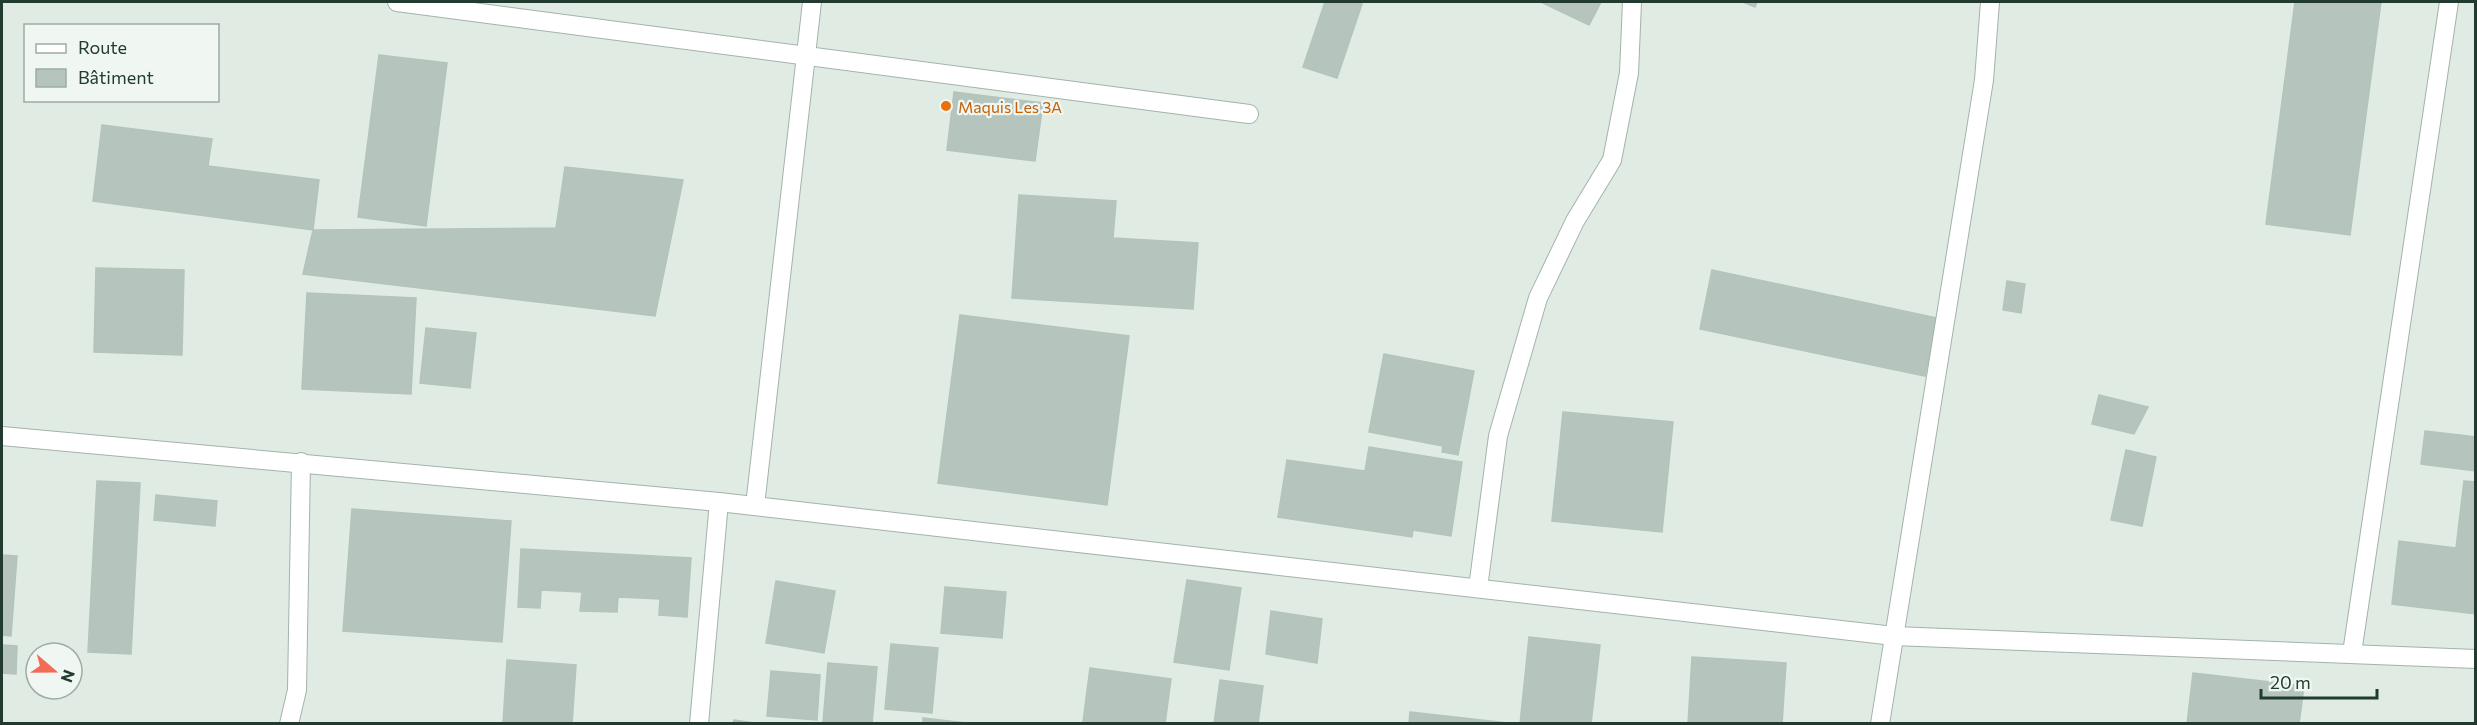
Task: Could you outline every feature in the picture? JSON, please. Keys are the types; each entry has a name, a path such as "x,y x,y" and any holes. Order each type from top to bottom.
{"street":[{"path":"397,2 1249,114"},
{"path":"755,506 812,2"},
{"path":"1478,588 1498,436 1538,298 1575,221 1611,160 1629,73 1632,2"},
{"path":"1880,723 1984,80 1990,2"},
{"path":"2352,653 2449,2"},
{"path":"2,436 719,502 1894,636 2475,659"},
{"path":"289,723 297,690 301,462"},
{"path":"699,723 719,502"}],"building":[{"path":"1325,2 1362,4 1337,78 1303,67"},
{"path":"1541,2 1601,2 1589,25"},
{"path":"1743,2 1757,2 1755,7"},
{"path":"2295,2 2381,2 2350,235 2266,224"},
{"path":"379,55 447,63 426,226 358,217"},
{"path":"954,92 1043,103 1035,161 947,150"},
{"path":"102,125 212,139 208,166 319,180 313,230 93,201"},
{"path":"565,167 683,180 655,316 303,274 313,230 556,228"},
{"path":"1019,195 1116,201 1113,238 1198,243 1193,309 1012,298"},
{"path":"96,268 184,270 182,355 94,352"},
{"path":"1712,270 1937,318 1925,376 1700,329"},
{"path":"2007,281 2025,284 2021,313 2003,310"},
{"path":"307,293 416,298 411,394 302,389"},
{"path":"960,315 1129,336 1107,505 938,483"},
{"path":"426,328 476,333 470,388 420,383"},
{"path":"1384,354 1474,371 1458,455 1442,452 1443,446 1369,432"},
{"path":"2099,395 2148,407 2134,434 2092,424"},
{"path":"1563,412 1673,422 1662,532 1552,521"},
{"path":"2425,431 2476,437 2476,471 2421,464"},
{"path":"1369,447 1462,462 1451,536 1413,530 1412,537 1278,517 1287,460 1365,471"},
{"path":"2126,450 2156,457 2142,526 2111,520"},
{"path":"97,481 140,483 131,654 88,652"},
{"path":"2464,481 2476,482 2476,614 2392,604 2399,541 2456,548"},
{"path":"156,495 217,501 215,526 154,520"},
{"path":"352,509 511,521 502,642 343,631"},
{"path":"521,549 691,558 687,617 659,615 660,599 618,597 617,612 580,611 582,592 541,590 540,608 518,607"},
{"path":"2,555 17,556 11,636 2,635"},
{"path":"1187,580 1241,588 1229,670 1174,662"},
{"path":"776,581 835,591 824,653 766,643"},
{"path":"945,587 1006,592 1002,638 941,633"},
{"path":"1271,611 1322,619 1317,663 1266,654"},
{"path":"1529,637 1600,645 1591,724 1520,724"},
{"path":"891,644 938,648 932,713 885,709"},
{"path":"2,645 17,646 16,674 2,673"},
{"path":"1692,657 1786,663 1782,724 1688,724"},
{"path":"507,660 576,665 572,724 503,724"},
{"path":"828,663 877,667 872,724 823,723"},
{"path":"1090,668 1171,679 1165,724 1083,722"},
{"path":"771,671 820,675 817,720 767,716"},
{"path":"2193,673 2304,686 2299,724 2187,724"},
{"path":"1220,680 1263,686 1258,724 1214,724"},
{"path":"1410,712 1517,724 1409,724"},
{"path":"923,718 975,724 923,724"},
{"path":"734,720 761,724 733,724"}],"place":[{"name":"Maquis Les 3A","path":"946,106"}]}
